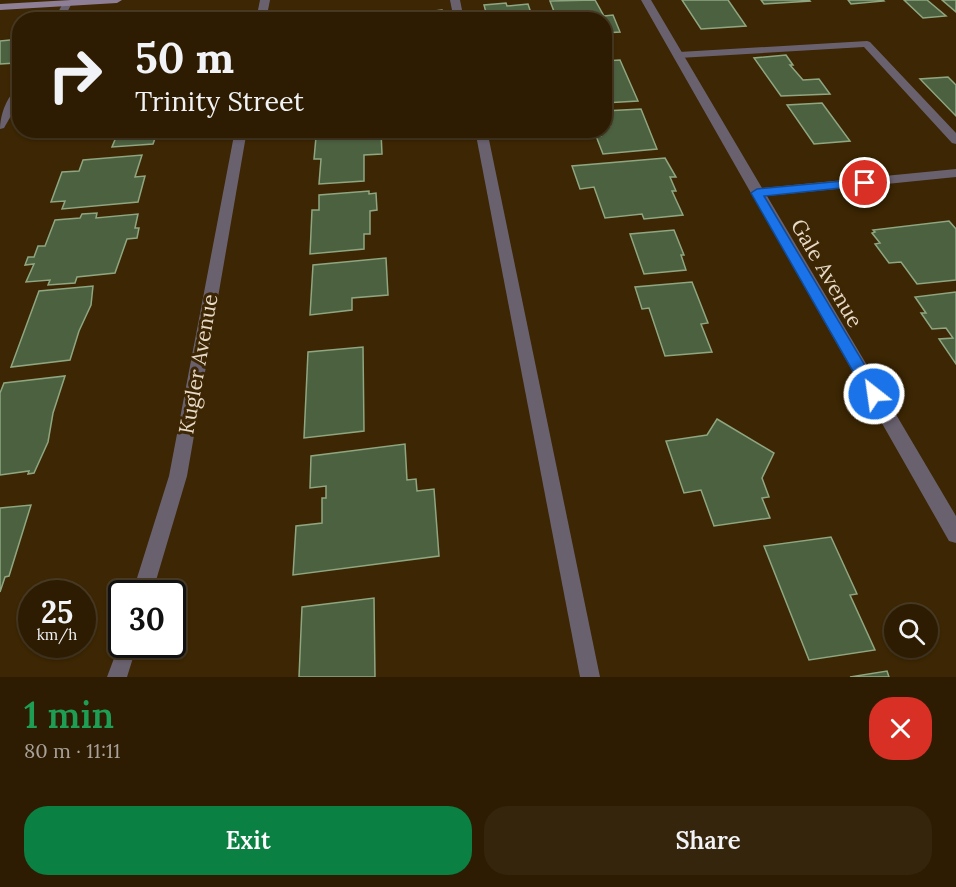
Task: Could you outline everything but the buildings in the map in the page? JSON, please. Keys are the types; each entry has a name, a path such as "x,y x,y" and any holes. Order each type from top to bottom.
{"street":[{"path":"0,7 117,0"},
{"name":"Gale Avenue","path":"646,0 956,534"},
{"path":"63,12 68,3"},
{"path":"679,55 867,44 956,140"},
{"path":"0,125 12,104"},
{"name":"Kugler Avenue","path":"146,580 178,476 240,138"},
{"path":"483,138 590,677"},
{"path":"757,193 956,173"},
{"path":"117,677 123,658"}],"route":[{"path":"865,183 757,193 874,394"}]}
